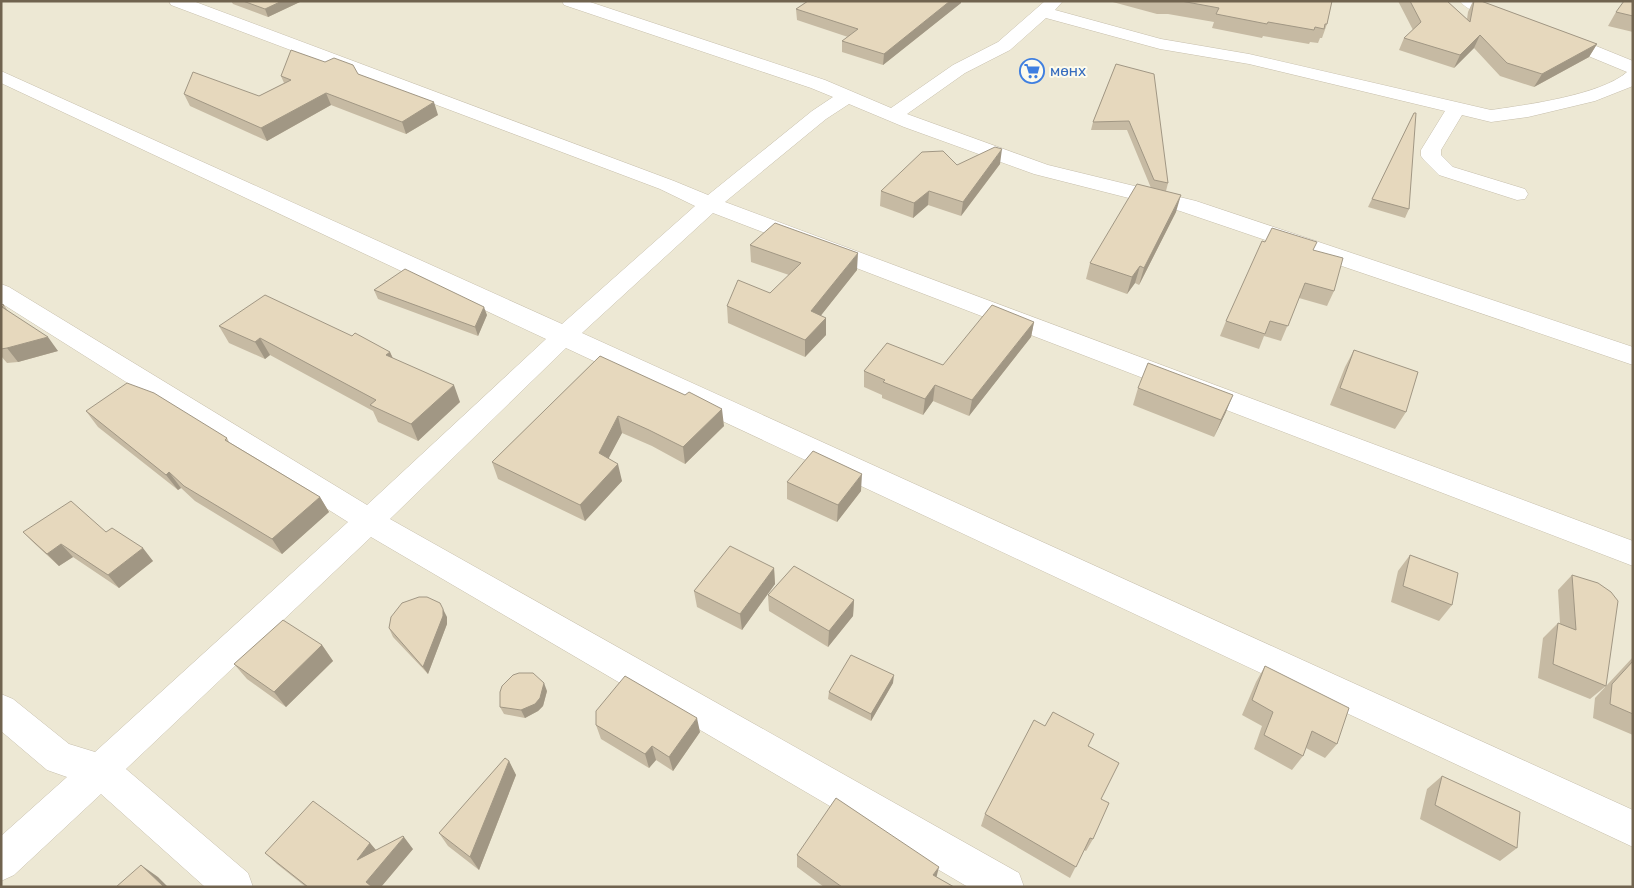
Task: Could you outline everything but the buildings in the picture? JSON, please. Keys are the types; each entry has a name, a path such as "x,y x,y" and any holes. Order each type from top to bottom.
{"street":[{"path":"177,1 1633,554"},
{"path":"570,1 818,84 911,123 1041,170 1188,206 1633,356"},
{"path":"1468,1 1470,4 1526,25"},
{"path":"893,115 959,69 1004,46 1050,6 1160,44 1249,59 1491,116 1528,111 1588,97 1628,80 1633,76"},
{"path":"1545,32 1592,49 1633,68"},
{"path":"1,76 1633,828"},
{"path":"1,862 369,521 564,336 710,204 818,115 847,97"},
{"path":"1456,108 1431,150 1431,156 1446,171 1518,194"},
{"path":"1,292 369,521 1005,887"},
{"path":"1,710 59,758 100,770 234,887"}],"shaded area":[{"path":"1,1 1633,1 1633,887 1,887"}],"place":[{"name":"мөнх","path":"1032,71"}]}
